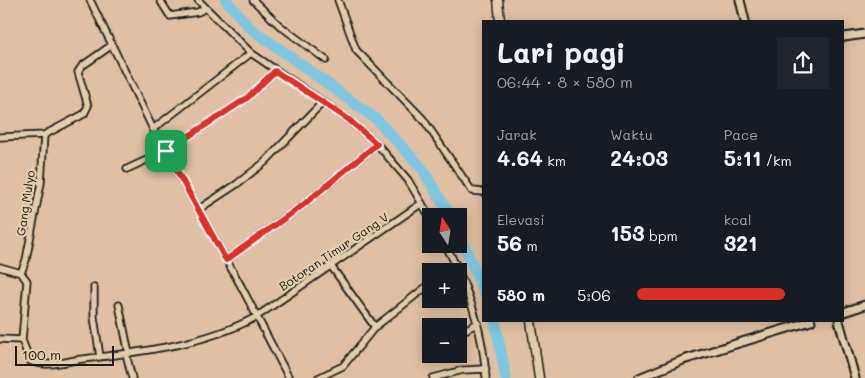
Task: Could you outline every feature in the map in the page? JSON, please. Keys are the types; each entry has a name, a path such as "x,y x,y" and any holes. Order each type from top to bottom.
{"main road":[{"path":"498,0 500,20"},
{"path":"531,322 539,378"}],"street":[{"path":"90,0 153,128 199,209 289,378"},
{"path":"160,0 170,16 198,12 206,8"},
{"path":"198,0 251,53 348,119 377,144 408,180 425,208"},
{"path":"338,0 356,50 423,119 472,190 482,192"},
{"path":"740,0 746,20"},
{"path":"255,1 279,25 326,60"},
{"path":"844,37 865,34"},
{"path":"0,138 44,135 88,111 78,72 82,66 112,45"},
{"path":"153,128 251,53"},
{"path":"128,168 166,151 247,98 275,71"},
{"path":"199,209 237,184 265,162 322,102"},
{"name":"Gang Mulyo","path":"23,274 37,206 44,135"},
{"path":"226,260 303,205 377,144"},
{"name":"Botoran Timur Gang V","path":"22,340 28,359 38,364 127,354 199,339 240,325 256,317 422,203"},
{"path":"331,266 374,327"},
{"path":"0,267 23,274 28,287 22,340 0,339"},
{"path":"94,287 94,317 100,357"},
{"path":"467,289 478,323 486,378"},
{"path":"318,378 343,366 374,327 422,290"},
{"path":"119,305 132,378"},
{"path":"844,312 865,305"},
{"path":"639,378 684,360 808,322"},
{"path":"839,322 855,378"},
{"path":"467,329 478,323"},
{"path":"433,378 463,370 486,369"}],"waterway":[{"path":"226,0 249,27 376,119 422,168 445,208"},
{"path":"467,252 482,288"},
{"path":"495,322 506,378"}],"route":[{"path":"275,71 348,119 377,144 303,205 226,260 166,151 247,98 275,71"}]}
